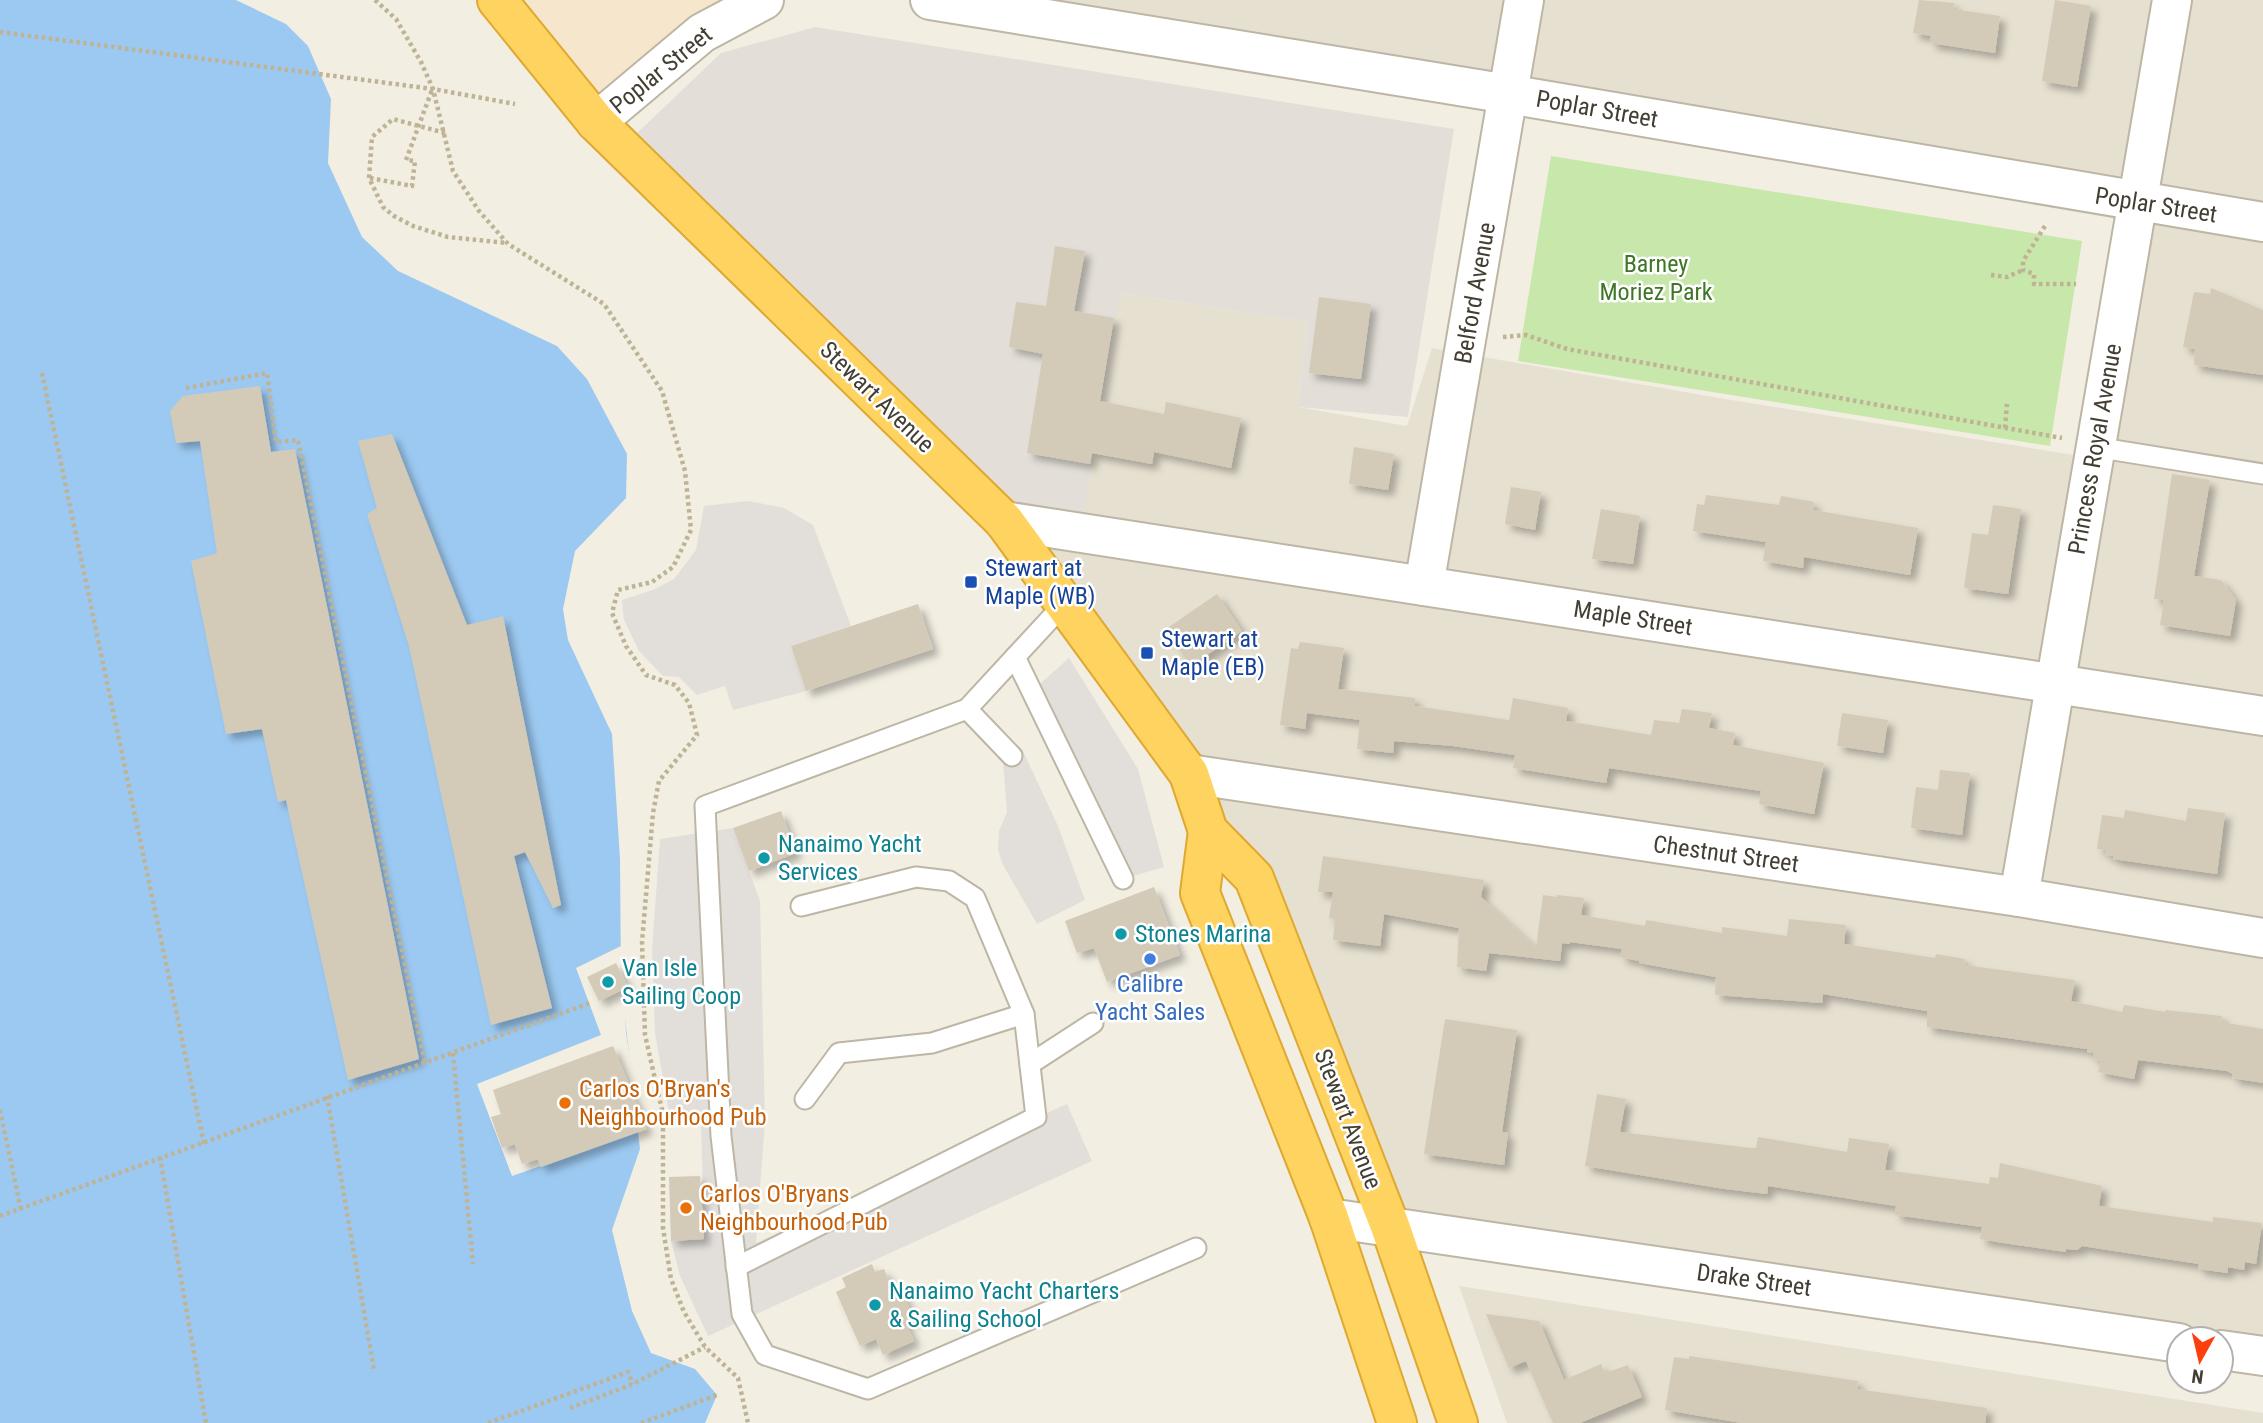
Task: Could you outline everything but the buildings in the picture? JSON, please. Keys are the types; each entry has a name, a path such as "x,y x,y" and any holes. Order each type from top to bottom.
{"highway":[{"name":"Stewart Avenue","path":"497,0 596,122 1004,521 1189,774 1208,831 1200,893 1329,1218 1397,1423"},
{"name":"Stewart Avenue","path":"1208,831 1254,878 1390,1226 1458,1423"},
{"path":"1360,1310 1381,1423"}],"street":[{"name":"Poplar Street","path":"596,122 702,33 764,0"},
{"name":"Poplar Street","path":"930,0 1508,94 2263,222"},
{"name":"Belford Avenue","path":"1424,586 1524,0"},
{"name":"Princess Royal Avenue","path":"2020,897 2172,0"},
{"name":"Maple Street","path":"1004,521 2263,716"},
{"name":"Chestnut Street","path":"1189,774 2020,897 2263,938"},
{"name":"Drake Street","path":"1329,1218 2165,1341"},
{"path":"2235,1352 2263,1356"}],"lane":[{"path":"2095,447 2263,474"},
{"path":"1064,604 967,709 705,806 721,1136 742,1314 765,1355 867,1389 1196,1248"},
{"path":"1015,657 1123,879"},
{"path":"967,709 1012,756"},
{"path":"736,1267 1036,1117 1024,1014 975,898 949,881 916,877 801,906"},
{"path":"805,1099 839,1053 932,1043 1024,1014"},
{"path":"1030,1064 1093,1023"}],"path":[{"path":"375,0 396,19 421,62 433,89 453,171 479,211 508,244 604,304 662,391 685,471 691,530 673,567 652,582 618,590 612,613 626,646 646,676 675,685 689,703 697,735 659,781 653,813 642,943 645,1035 663,1114 663,1228 671,1279 684,1312 705,1347 737,1378 748,1423"},
{"path":"0,32 433,89 515,104"},
{"path":"369,178 412,186 415,161 406,160 433,89"},
{"path":"445,133 393,119 372,137 369,178 383,207 413,226 448,237 508,244"},
{"path":"2023,270 2023,261 2045,226"},
{"path":"1991,275 2007,277 2023,270 2034,274 2034,284 2076,284"},
{"path":"1467,339 1526,335 1567,349 2006,428 2095,447"},
{"path":"43,373 204,1144"},
{"path":"186,388 267,373 276,442 298,440 425,1063"},
{"path":"2006,428 2007,404"},
{"path":"0,1216 590,1003"},
{"path":"453,1053 472,1265"},
{"path":"327,1096 373,1370"},
{"path":"0,1110 21,1210"},
{"path":"160,1157 206,1423"},
{"path":"570,1408 633,1384 705,1347"},
{"path":"488,1423 628,1372 633,1384"},
{"path":"641,1423 717,1395"}],"shaded area":[{"path":"508,0 749,0 594,111"},
{"path":"995,0 2263,0 2263,209"},
{"path":"815,27 1454,129 1408,417 1298,407 1308,322 1120,293 1082,528 1008,516 637,133 721,53"},
{"path":"2143,214 2263,227 2263,1350 2235,1343 2235,1325 2165,1325 2165,1336 1394,1221 1259,874 1008,516 1082,527 1119,293 1308,322 1298,407 1407,426 1432,348 1719,398 2099,459"},
{"path":"748,501 784,508 813,525 851,626 791,646 806,691 733,710 725,686 697,695 679,677 663,676 639,651 624,620 622,600 653,590 674,579 696,550 704,506"},
{"path":"1069,658 1138,769 1164,867 1123,879 1032,691"},
{"path":"1022,749 1058,826 1085,900 1037,924 1003,865 998,850 999,831 1007,812 1003,762"},
{"path":"733,828 760,901 765,1121 756,1243 1067,1104 1092,1161 708,1336 680,1276 671,1241 704,1238 701,1119 671,1124 655,1033 652,950 660,839"},
{"path":"1459,1286 2263,1413 2263,1423 1507,1423"}],"green space":[{"name":"Barney Moriez Park","path":"1551,156 2082,241 2050,446 1518,361"}],"water":[{"path":"0,0 236,0 286,24 308,46 331,99 328,163 362,237 398,271 557,346 587,379 627,454 626,498 575,551 563,609 568,640 612,734 620,859 621,984 640,1149 612,1230 632,1311 651,1353 695,1369 717,1395 705,1423 0,1423"}],"pier":[{"name":"Carlos O'Bryan's Neighbourhood Pub","path":"621,946 626,1033 641,1131 512,1176 477,1084 601,1035 576,968"}],"place":[{"name":"Stewart at Maple (WB)","path":"971,582"},
{"name":"Stewart at Maple (EB)","path":"1147,653"},
{"name":"Nanaimo Yacht Services","path":"764,858"},
{"name":"Stones Marina","path":"1121,934"},
{"name":"Calibre Yacht Sales","path":"1150,959"},
{"name":"Van Isle Sailing Coop","path":"608,982"},
{"name":"Carlos O'Bryan's Neighbourhood Pub","path":"565,1103"},
{"name":"Carlos O'Bryans Neighbourhood Pub","path":"686,1208"},
{"name":"Nanaimo Yacht Charters & Sailing School","path":"875,1305"}]}
